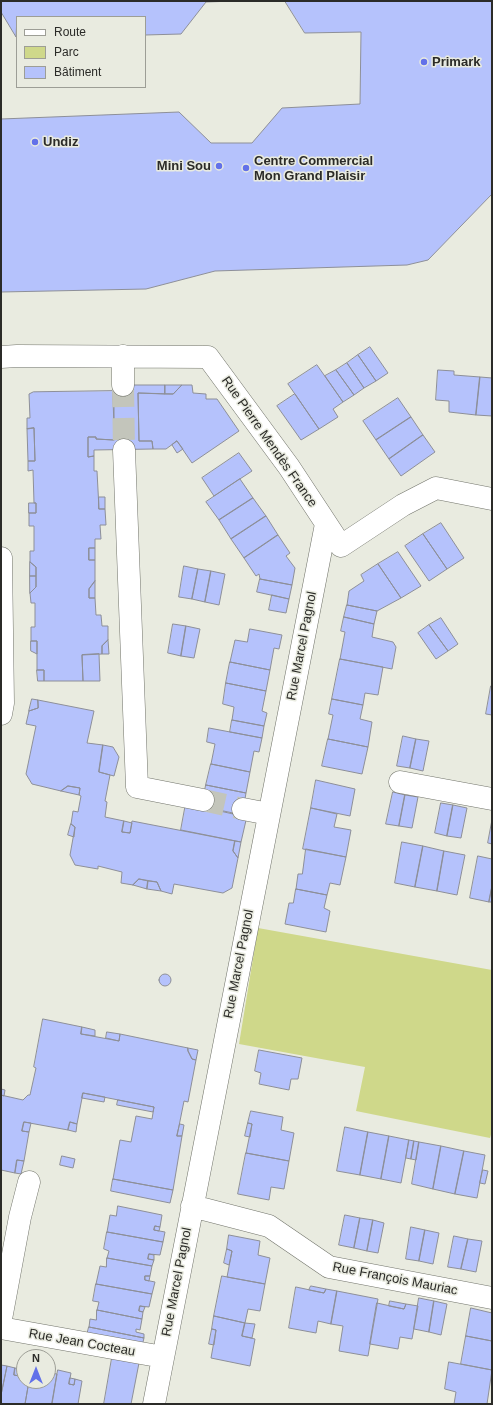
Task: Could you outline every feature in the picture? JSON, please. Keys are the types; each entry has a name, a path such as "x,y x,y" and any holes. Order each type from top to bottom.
{"street":[{"name":"Rue Pierre Mendès France","path":"9,356 208,357 289,467 341,546 403,505 436,488 492,499"},
{"path":"123,356 123,385"},
{"path":"124,450 137,788 203,800"},
{"name":"Rue Marcel Pagnol","path":"154,1404 326,524"},
{"path":"1,558 3,703 1,714"},
{"path":"400,782 492,799"},
{"path":"243,808 269,814"},
{"path":"1,1319 20,1217 29,1182"},
{"name":"Rue François Mauriac","path":"192,1206 270,1226 329,1267 492,1298"},
{"name":"Rue Jean Cocteau","path":"1,1328 163,1357"}],"green space":[{"path":"258,928 492,970 492,1131 490,1138 356,1111 365,1067 239,1044"}],"building":[{"path":"1,1 235,1 206,2 181,34 146,35 146,16 16,16 16,37 1,12"},
{"name":"Centre Commercial Mon Grand Plaisir","path":"285,1 492,1 492,194 428,260 407,265 215,271 146,289 1,292 1,119 179,112 211,143 252,143 282,108 360,104 361,32 305,33"},
{"path":"370,347 388,373 376,381 358,355"},
{"path":"358,355 376,381 364,388 347,363"},
{"path":"347,363 364,388 354,395 336,370"},
{"path":"317,365 343,402 333,409 338,417 319,429 288,384"},
{"path":"336,370 354,395 343,402 325,376"},
{"path":"438,370 454,371 454,375 480,377 476,415 449,412 449,401 436,400"},
{"path":"480,377 492,378 492,416 476,415"},
{"path":"113,385 165,385 165,394 138,393 139,441 152,441 153,449 94,450 94,456 88,457 88,437 114,440"},
{"path":"165,385 182,385 173,394 165,394"},
{"path":"182,385 192,385 193,393 206,394 206,399 217,399 239,431 192,463 177,441 166,449 153,449 152,441 139,441 138,393 173,394"},
{"path":"114,391 114,440 88,437 88,457 94,456 94,471 97,471 99,509 105,509 106,525 100,525 101,539 95,539 95,548 89,548 89,560 95,560 95,581 89,589 89,598 95,598 96,615 101,615 102,626 108,626 108,640 102,646 102,654 82,655 83,681 44,681 44,670 37,670 37,641 31,641 31,627 35,627 35,603 31,603 30,593 36,587 36,567 30,562 30,551 34,551 34,526 29,526 29,513 36,513 36,503 34,503 33,470 28,471 28,461 35,461 34,428 27,429 27,418 30,418 29,394 33,392"},
{"path":"295,394 319,429 301,440 277,406"},
{"path":"398,398 411,417 376,440 363,421"},
{"path":"411,417 423,435 389,459 376,440"},
{"path":"34,428 35,461 28,461 27,429"},
{"path":"423,435 435,452 401,476 389,459"},
{"path":"177,441 183,449 177,453 172,445"},
{"path":"239,453 252,471 214,496 202,478"},
{"path":"240,479 253,498 219,520 206,502"},
{"path":"99,497 105,497 105,509 99,509"},
{"path":"253,498 266,516 231,539 219,520"},
{"path":"29,503 36,503 36,513 29,513"},
{"path":"266,516 278,535 244,558 231,539"},
{"path":"441,523 464,558 447,569 423,534"},
{"path":"423,534 447,569 429,581 405,546"},
{"path":"278,535 290,553 286,556 295,568 292,585 260,579 259,574 256,576 244,558"},
{"path":"89,548 95,548 95,560 89,560"},
{"path":"398,552 421,586 401,598 378,564"},
{"path":"30,562 36,567 36,576 30,576"},
{"path":"378,564 401,598 377,611 347,605 349,591 364,581 361,575"},
{"path":"184,566 198,569 192,599 179,597"},
{"path":"198,569 211,571 205,602 192,599"},
{"path":"211,571 225,574 219,605 205,602"},
{"path":"30,576 36,576 36,587 30,593"},
{"path":"260,579 292,585 289,599 257,592"},
{"path":"95,581 95,598 89,598 89,589"},
{"path":"272,595 289,599 286,613 269,610"},
{"path":"347,605 377,611 374,624 344,617"},
{"path":"344,617 374,624 372,637 393,642 396,647 392,669 340,659 345,632 341,631"},
{"path":"441,618 458,644 448,651 429,625"},
{"path":"173,624 186,626 181,656 168,653"},
{"path":"429,625 448,651 436,659 418,633"},
{"path":"186,626 200,629 194,658 181,656"},
{"path":"250,629 282,635 279,649 274,648 270,670 230,662 235,640 247,642"},
{"path":"108,640 109,654 102,654 102,646"},
{"path":"31,641 37,641 37,654 31,651"},
{"path":"99,654 100,681 83,681 82,655"},
{"path":"340,659 383,667 378,695 365,693 363,705 332,699"},
{"path":"230,662 270,670 266,691 226,683"},
{"path":"37,670 44,670 44,681 38,681"},
{"path":"226,683 266,691 262,711 267,713 264,726 232,720 234,707 223,704"},
{"path":"492,686 492,715 486,714"},
{"path":"32,699 38,700 38,708 29,711"},
{"path":"332,699 363,705 360,719 372,722 368,747 328,739 333,715 329,714"},
{"path":"38,700 94,711 87,743 103,745 99,772 110,775 105,801 107,802 105,817 124,821 122,832 130,833 132,821 235,841 233,851 238,858 232,888 223,893 174,884 172,894 161,891 157,882 139,879 133,885 121,883 122,872 98,866 98,869 75,865 70,855 75,827 71,824 73,811 78,812 81,796 79,795 80,788 68,786 61,791 32,784 26,774 36,726 26,724 29,711 38,708"},
{"path":"232,720 264,726 262,738 230,732"},
{"path":"209,728 262,738 259,752 254,751 250,772 211,764 215,744 207,742"},
{"path":"403,736 416,739 410,768 397,766"},
{"path":"328,739 368,747 362,774 322,766"},
{"path":"416,739 429,741 423,771 410,768"},
{"path":"103,745 113,747 119,757 114,776 99,772"},
{"path":"211,764 250,772 246,793 206,785"},
{"path":"316,780 355,789 350,816 311,808"},
{"path":"206,785 246,793 242,816 202,807"},
{"path":"68,786 80,788 79,795 61,791"},
{"path":"393,792 405,795 399,826 386,824"},
{"path":"405,795 418,797 412,828 399,826"},
{"path":"186,803 247,816 241,842 181,830"},
{"path":"441,803 453,805 447,836 435,833"},
{"path":"453,805 467,808 461,838 447,836"},
{"path":"311,808 337,814 334,827 351,830 346,857 303,849"},
{"path":"492,820 492,844 488,843"},
{"path":"124,821 132,823 130,833 122,832"},
{"path":"71,824 75,827 74,837 68,835"},
{"path":"235,841 241,842 238,858 233,851"},
{"path":"402,842 423,846 415,887 395,883"},
{"path":"423,846 444,851 437,891 415,887"},
{"path":"306,849 346,857 340,885 330,883 327,895 296,889 298,874 302,874"},
{"path":"444,851 465,855 457,895 437,891"},
{"path":"478,856 492,859 492,886 489,902 470,898"},
{"path":"139,879 148,881 147,889 133,885"},
{"path":"148,881 157,882 161,891 147,889"},
{"path":"492,886 492,902 489,902"},
{"path":"296,889 327,895 324,908 330,911 326,932 285,924 289,903 293,903"},
{"path":"163,974 167,974 171,980 167,986 163,986 159,982 159,978"},
{"path":"43,1019 82,1027 81,1034 119,1041 120,1034 188,1048 192,1059 196,1060 188,1102 184,1101 177,1136 182,1136 173,1190 113,1179 120,1140 131,1142 136,1116 152,1119 154,1107 83,1093 77,1124 70,1122 68,1130 24,1122 22,1131 29,1132 24,1161 17,1160 15,1173 1,1170 1,1095 23,1100 30,1095 36,1068 34,1067"},
{"path":"82,1027 95,1030 95,1036 81,1034"},
{"path":"107,1032 120,1034 119,1041 106,1038"},
{"path":"188,1048 198,1050 196,1060 192,1059"},
{"path":"259,1050 302,1058 298,1079 291,1079 289,1090 259,1084 261,1073 255,1071"},
{"path":"1,1089 5,1090 4,1096 1,1095"},
{"path":"83,1093 105,1097 104,1102 82,1098"},
{"path":"118,1100 154,1107 153,1112 117,1105"},
{"path":"251,1111 283,1117 281,1130 294,1133 289,1161 246,1153 252,1124 248,1123"},
{"path":"24,1122 31,1123 29,1132 22,1131"},
{"path":"70,1122 77,1124 76,1132 68,1130"},
{"path":"248,1123 252,1124 250,1137 245,1136"},
{"path":"180,1124 184,1125 182,1136 177,1136"},
{"path":"345,1127 368,1132 360,1175 337,1171"},
{"path":"368,1132 389,1136 381,1179 360,1175"},
{"path":"389,1136 409,1140 401,1183 381,1179"},
{"path":"409,1140 414,1141 411,1159 406,1158"},
{"path":"414,1141 419,1142 416,1160 411,1159"},
{"path":"419,1142 441,1146 433,1189 412,1184"},
{"path":"441,1146 464,1151 455,1194 433,1189"},
{"path":"464,1151 485,1155 477,1198 455,1194"},
{"path":"246,1153 289,1161 284,1189 271,1187 269,1200 238,1194"},
{"path":"62,1156 75,1159 73,1168 60,1165"},
{"path":"17,1160 24,1161 21,1174 15,1173"},
{"path":"483,1170 488,1171 485,1184 480,1183"},
{"path":"113,1179 173,1190 170,1203 111,1191"},
{"path":"118,1206 162,1215 160,1227 155,1226 154,1230 165,1232 163,1242 107,1232 110,1215 116,1216"},
{"path":"345,1215 360,1218 354,1248 339,1245"},
{"path":"360,1218 373,1220 367,1251 354,1248"},
{"path":"373,1220 384,1223 378,1253 367,1251"},
{"path":"155,1226 160,1227 159,1231 154,1230"},
{"path":"411,1227 425,1230 419,1261 406,1259"},
{"path":"425,1230 439,1233 433,1264 419,1261"},
{"path":"107,1232 163,1242 160,1255 149,1254 148,1259 154,1260 152,1266 107,1258 109,1251 104,1249"},
{"path":"229,1235 260,1241 258,1255 270,1258 265,1284 227,1277 232,1251 227,1249"},
{"path":"454,1236 468,1239 461,1269 448,1267"},
{"path":"468,1239 482,1241 476,1272 461,1269"},
{"path":"227,1249 232,1251 229,1265 224,1263"},
{"path":"149,1254 154,1255 154,1260 148,1259"},
{"path":"107,1258 152,1266 150,1276 145,1276 145,1280 155,1282 152,1294 96,1284 100,1266 106,1267"},
{"path":"145,1276 150,1276 149,1281 145,1280"},
{"path":"222,1276 265,1284 260,1311 248,1309 245,1323 214,1316"},
{"path":"96,1284 152,1294 149,1307 140,1306 139,1311 143,1312 142,1319 97,1310 99,1302 93,1301"},
{"path":"311,1286 326,1289 324,1293 309,1290"},
{"path":"296,1287 324,1293 326,1289 337,1291 331,1324 318,1321 316,1333 289,1328"},
{"path":"337,1291 378,1299 368,1356 339,1351 343,1326 331,1324"},
{"path":"419,1298 434,1301 429,1332 414,1329"},
{"path":"390,1301 406,1304 404,1309 389,1306"},
{"path":"434,1301 447,1304 441,1335 429,1332"},
{"path":"377,1303 404,1309 406,1304 418,1306 412,1339 400,1337 398,1349 370,1344"},
{"path":"140,1306 145,1307 143,1312 139,1311"},
{"path":"471,1308 492,1313 492,1341 466,1336"},
{"path":"97,1310 142,1319 140,1330 136,1329 136,1332 144,1334 144,1338 89,1327 90,1319 96,1320"},
{"path":"214,1316 245,1323 242,1336 255,1339 250,1366 211,1358 216,1330 212,1329"},
{"path":"245,1323 255,1324 252,1338 242,1336"},
{"path":"89,1327 144,1338 142,1346 87,1335"},
{"path":"212,1329 216,1330 214,1345 209,1344"},
{"path":"466,1336 492,1341 492,1370 461,1364"},
{"path":"112,1358 139,1363 131,1404 104,1404"},
{"path":"449,1362 492,1370 487,1404 454,1404 456,1392 445,1389"},
{"path":"1,1365 7,1366 1,1395"},
{"path":"7,1366 15,1368 14,1375 16,1375 16,1389 28,1389 25,1404 1,1404 1,1395"},
{"path":"15,1368 16,1368 16,1375 14,1375"},
{"path":"58,1370 71,1373 69,1384 74,1385 75,1379 82,1381 78,1404 52,1404 55,1389 56,1389"},
{"path":"70,1378 75,1379 74,1385 69,1384"},
{"path":"28,1389 54,1389 52,1404 25,1404"}],"tunnel":[{"path":"123,385 124,450"},
{"path":"203,800 243,809"}],"place":[{"name":"Primark","path":"424,62"},
{"name":"Undiz","path":"35,142"},
{"name":"Mini Sou","path":"219,166"},
{"name":"Centre Commercial Mon Grand Plaisir","path":"246,168"}]}
